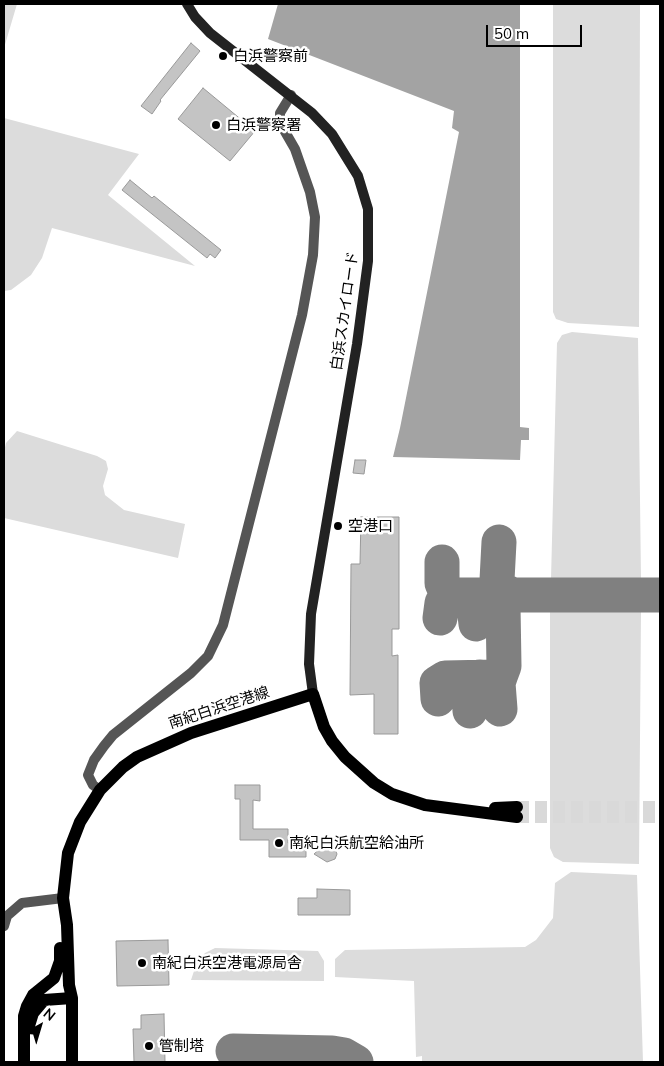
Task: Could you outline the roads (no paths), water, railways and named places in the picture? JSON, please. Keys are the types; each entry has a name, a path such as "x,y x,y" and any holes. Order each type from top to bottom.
{"main road":[{"name":"南紀白浜空港線","path":"72,1062 72,998 69,985 67,925 64,916 63,898 68,853 74,834 100,790 123,767 154,748 191,733 312,694"},
{"path":"312,694 328,734 345,757 360,772 392,794 425,805 442,808 517,812"},
{"name":"南紀白浜空港線","path":"24,1056 24,1016 27,1006 39,989 54,978 58,969 60,932 64,916"},
{"path":"24,1056 33,1013 41,1002 48,999 72,998"}],"street":[{"name":"白浜スカイロード","path":"187,4 195,17 210,33 312,113 345,152 358,176 365,196 369,225 368,261 357,344 311,614 309,664 312,694"},
{"path":"100,790 93,785 88,775 94,760 104,746 131,719 166,693 208,656 224,625 302,315 314,255 315,217 310,192 295,149 280,123 280,113 290,95"},
{"path":"4,926 7,916 22,903 63,898"}],"tunnel":[{"path":"517,807 660,807"},
{"path":"517,817 660,817"}],"place":[{"name":"白浜警察前","path":"223,56"},
{"name":"白浜警察署","path":"216,125"},
{"name":"空港口","path":"338,526"},
{"name":"南紀白浜航空給油所","path":"279,843"},
{"name":"南紀白浜空港電源局舎","path":"142,963"},
{"name":"管制塔","path":"149,1046"}]}
